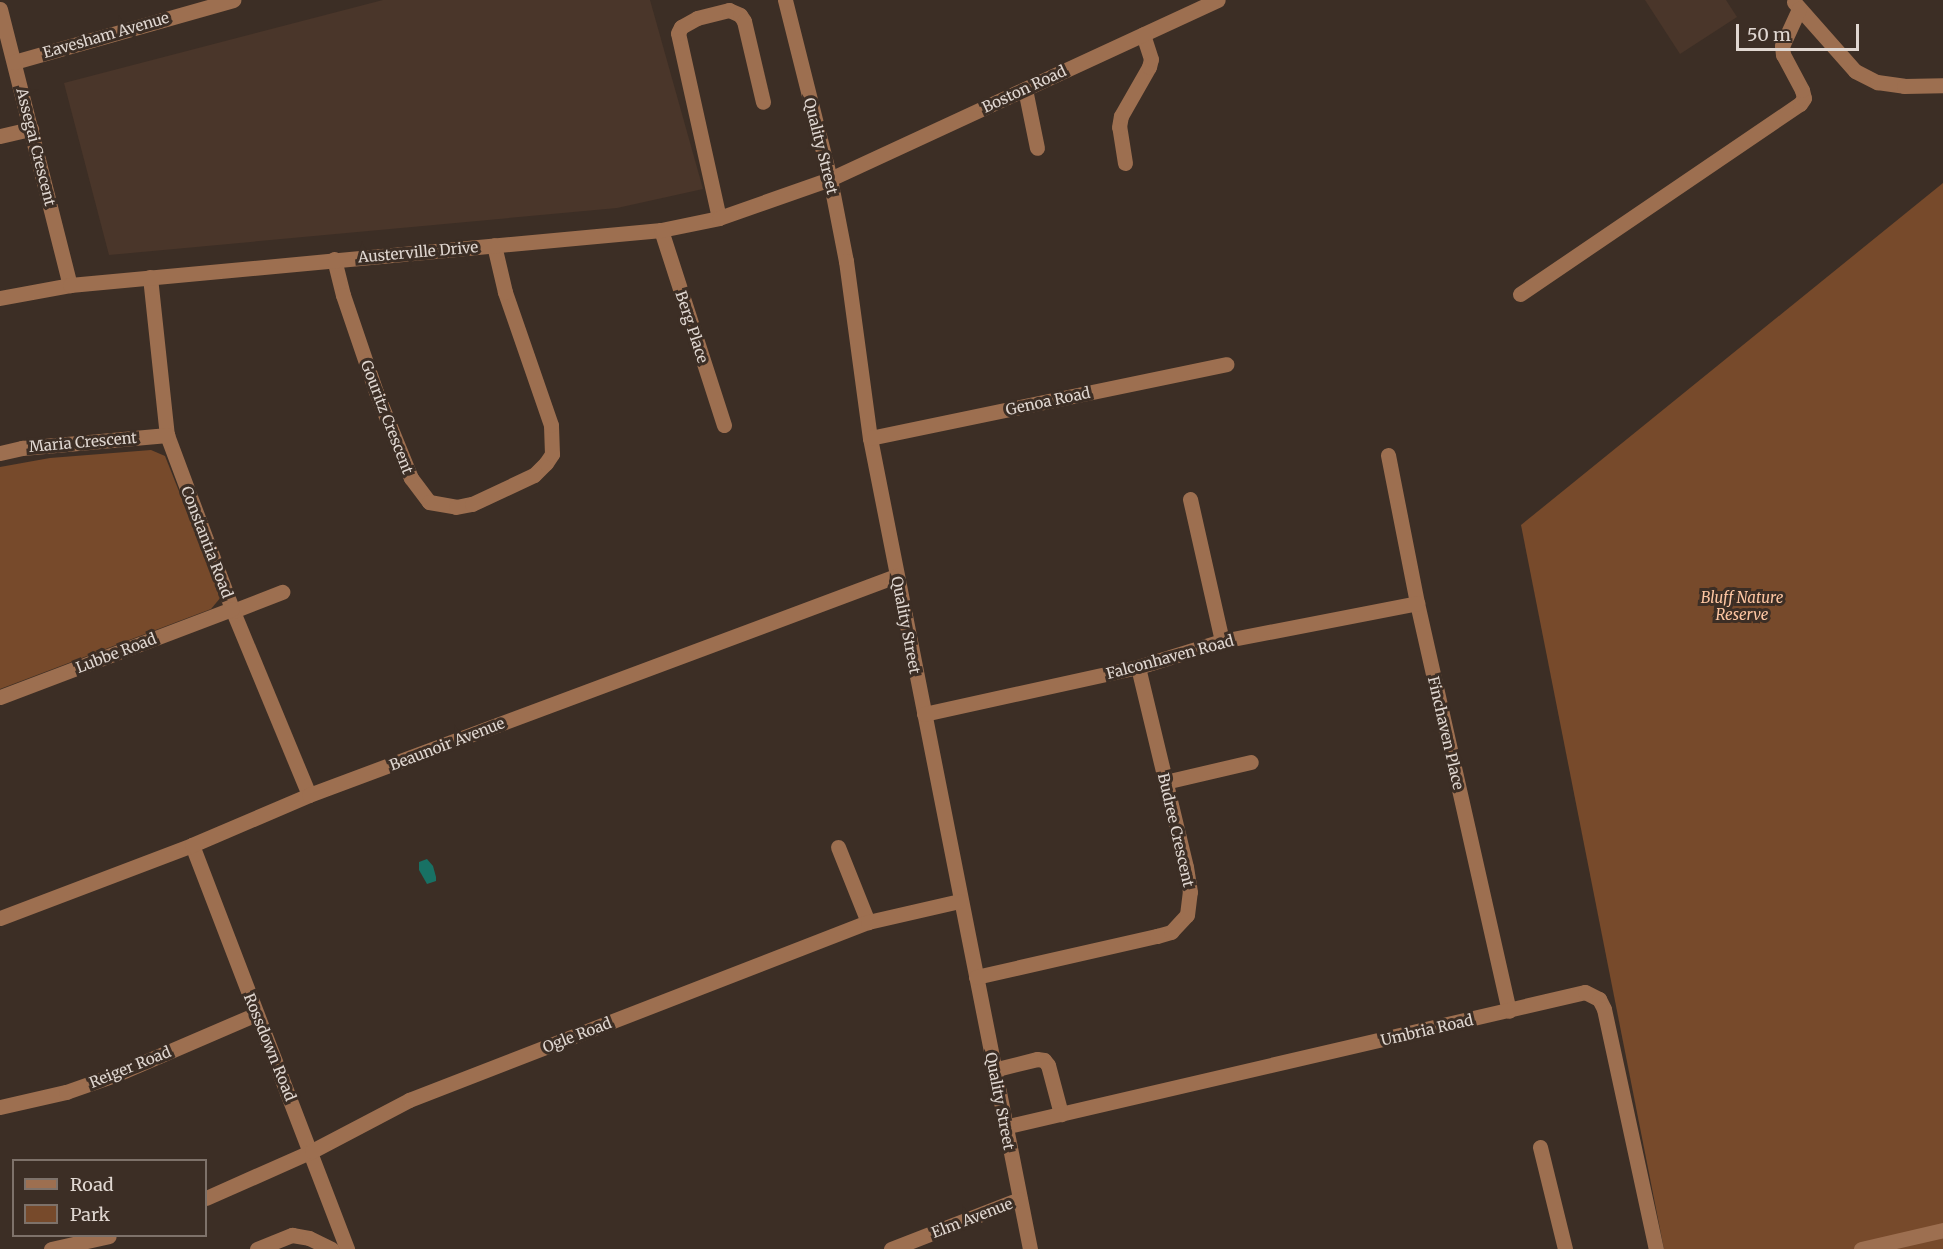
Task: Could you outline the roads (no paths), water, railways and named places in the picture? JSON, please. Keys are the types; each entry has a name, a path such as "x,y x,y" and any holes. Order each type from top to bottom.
{"street":[{"name":"Eavesham Avenue","path":"14,62 184,6 233,0"},
{"name":"Quality Street","path":"785,0 830,179 846,261 870,438 1004,1128 1030,1249"},
{"name":"Boston Road","path":"830,179 1218,0"},
{"path":"1796,4 1855,71 1877,82 1904,86 1943,85"},
{"path":"1520,294 1800,104 1804,98 1802,90 1783,55 1782,46 1796,4"},
{"name":"Assegai Crescent","path":"0,9 70,285"},
{"path":"719,218 678,33 681,27 697,18 729,10 740,15 744,21 763,102"},
{"path":"1125,163 1119,128 1121,116 1149,67 1151,58 1143,34"},
{"path":"1025,89 1037,148"},
{"path":"0,136 31,129"},
{"name":"Austerville Drive","path":"0,298 70,285 661,230 719,218 830,179"},
{"name":"Berg Place","path":"661,230 724,425"},
{"name":"Gouritz Crescent","path":"334,260 343,295 376,392 411,478 429,502 456,507 472,504 534,475 546,464 552,454 551,425 505,292 494,245"},
{"name":"Constantia Road","path":"150,277 167,435 232,610 309,795"},
{"name":"Genoa Road","path":"870,438 1226,364"},
{"name":"Maria Crescent","path":"0,453 22,447 167,435"},
{"name":"Finchaven Place","path":"1388,455 1417,603 1509,1011"},
{"path":"1190,499 1222,641"},
{"name":"Beaunoir Avenue","path":"0,918 192,845 309,795 896,576"},
{"name":"Lubbe Road","path":"0,697 282,592"},
{"name":"Falconhaven Road","path":"924,714 1138,667 1222,641 1417,603"},
{"name":"Budree Crescent","path":"976,977 1171,932 1187,915 1190,892 1138,667"},
{"path":"1165,782 1251,762"},
{"name":"Rossdown Road","path":"192,845 256,1014 312,1151 347,1249"},
{"path":"838,847 867,922"},
{"name":"Ogle Road","path":"207,1198 312,1151 409,1100 867,922 960,901"},
{"name":"Umbria Road","path":"1004,1128 1585,992 1599,999 1607,1020 1656,1249"},
{"name":"Reiger Road","path":"0,1107 66,1092 117,1074 256,1014"},
{"path":"993,1070 1037,1059 1044,1060 1048,1065 1061,1114"},
{"path":"1540,1147 1565,1249"},
{"name":"Elm Avenue","path":"891,1249 1020,1199"},
{"path":"1861,1249 1943,1230"},
{"path":"257,1249 292,1235 309,1238 332,1249"},
{"path":"51,1249 105,1237"}],"water":[{"path":"427,859 433,866 436,881 427,884 419,870 419,862"}],"park label":[{"name":"Bluff Nature Reserve","path":"1742,606"}]}
